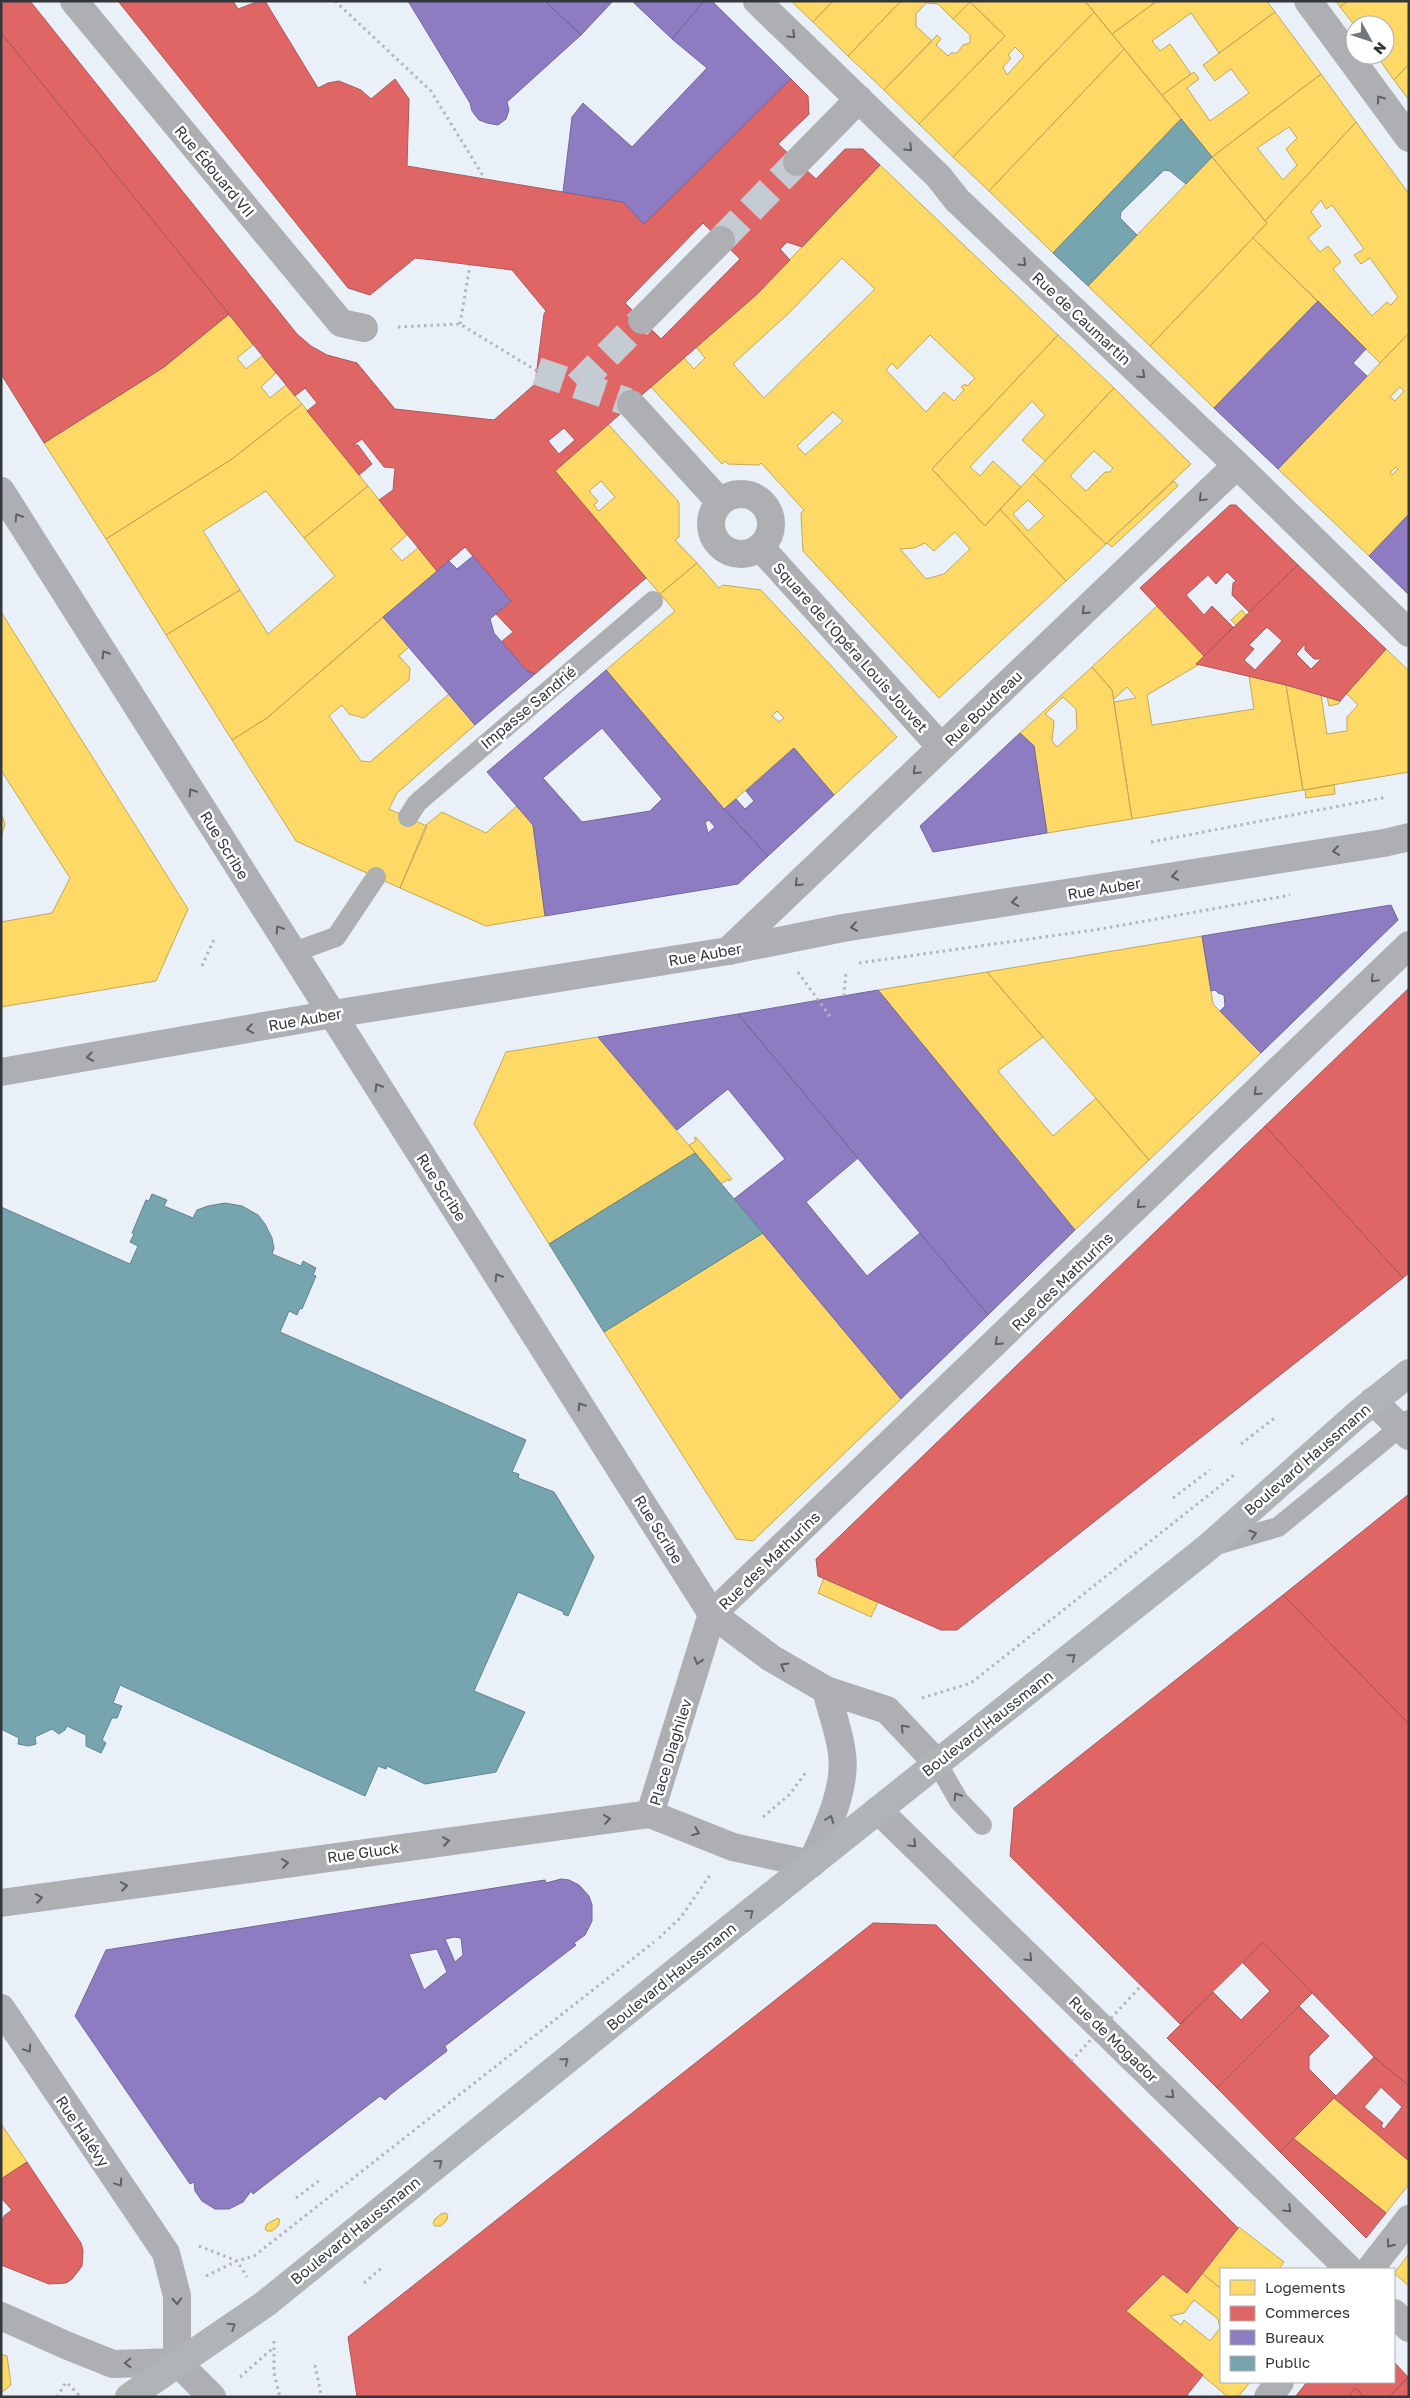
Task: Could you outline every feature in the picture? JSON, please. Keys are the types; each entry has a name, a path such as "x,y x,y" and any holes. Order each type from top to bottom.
{"main road":[{"name":"Rue Scribe","path":"1,491 712,1614 771,1658 826,1690"},
{"name":"Rue Auber","path":"1,1072 333,1014 728,951 843,928 1384,844 1409,837"},
{"name":"Boulevard Haussmann","path":"129,2397 177,2362 265,2304 878,1810 1207,1548 1373,1401 1409,1373"},
{"path":"811,1864 832,1815 841,1778 842,1755 826,1690"},
{"name":"Rue Halévy","path":"1,2008 166,2253 177,2296 177,2362"},
{"path":"177,2362 212,2397"}],"street":[{"name":"Rue Édouard VII","path":"74,1 341,323 364,328"},
{"name":"Rue de Caumartin","path":"757,1 939,176 956,200 1237,465 1409,634"},
{"path":"1308,1 1409,138"},
{"path":"797,162 859,99"},
{"path":"642,320 721,240"},
{"path":"631,404 720,502"},
{"name":"Rue Boudreau","path":"728,951 1237,465"},
{"path":"736,494 746,494 763,503 771,520 771,530 768,539 753,552 742,555 722,548 715,541 710,521 720,502 736,494"},
{"name":"Square de l'Opéra Louis Jouvet","path":"760,547 941,748"},
{"name":"Rue des Mathurins","path":"712,1614 1409,945"},
{"path":"1373,1401 1406,1428"},
{"name":"Place Diaghilev","path":"712,1614 650,1814 733,1847 811,1864"},
{"path":"826,1690 887,1710 937,1763"},
{"name":"Rue de Mogador","path":"878,1810 1348,2268"},
{"name":"Rue Gluck","path":"1,1903 650,1814"},
{"path":"1371,2268 1409,2219"},
{"path":"1395,2315 1409,2328"},
{"path":"1,2316 113,2364 177,2362"},
{"path":"1268,2397 1279,2383"}],"lane":[{"name":"Impasse Sandrié","path":"408,817 417,803 653,601"},
{"path":"294,952 336,936 376,877"},
{"name":"Boulevard Haussmann","path":"1207,1548 1278,1526 1406,1428"},
{"path":"937,1763 959,1801 982,1825"}],"path":[{"path":"335,1 431,91 485,179"},
{"path":"460,324 470,265"},
{"path":"364,328 460,324 537,371"},
{"path":"856,963 1101,929 1292,895"},
{"path":"202,966 215,938"},
{"path":"807,970 798,972 831,1018"},
{"path":"844,996 846,971"},
{"path":"1242,1444 1277,1416"},
{"path":"1173,1498 1210,1470"},
{"path":"1071,2061 1141,1986"},
{"path":"296,2198 320,2180"},
{"path":"364,2283 384,2266"},
{"path":"234,2381 273,2348 274,2373 280,2397"},
{"path":"315,2365 322,2394"},
{"path":"57,2397 66,2382 82,2397"}],"building: Logements":[{"path":"791,1 833,1 813,22"},
{"path":"833,1 901,1 848,56 813,22"},
{"path":"901,1 970,2 953,19 938,4 926,3 916,14 916,26 932,41 884,90 848,56"},
{"path":"969,1 1085,1 1094,12 953,157 919,124 1005,36","holes":["1015,47 1024,56 1007,75 1003,67 1011,58 1008,55"]},
{"path":"1085,1 1157,1 1112,34"},
{"path":"1157,1 1267,1 1275,12 1219,53 1191,13 1152,41 1160,51 1170,44 1191,74 1162,95 1112,34"},
{"path":"1336,1 1348,1 1340,7"},
{"path":"1348,1 1409,1 1409,64 1394,80 1383,65 1395,65 1395,15 1346,15 1340,7"},
{"path":"970,2 1005,36 919,124 884,90 937,35 941,39 936,45 948,56 951,53 957,53 963,45 970,43 970,35 953,19"},
{"path":"1094,12 1124,49 989,191 953,157"},
{"path":"1275,12 1321,74 1212,157 1162,95 1194,72 1199,79 1187,88 1210,121 1249,93 1231,69 1215,81 1203,65"},
{"path":"1124,49 1181,119 1053,253 989,191"},
{"path":"1409,64 1409,100 1394,80"},
{"path":"1321,74 1356,122 1265,221 1212,157","holes":["1289,127 1297,138 1286,149 1297,165 1283,180 1257,148"]},
{"path":"1356,122 1409,194 1409,333 1380,363 1253,238 1267,223 1265,221","holes":["1321,200 1326,209 1332,205 1364,249 1354,255 1361,264 1370,258 1398,297 1391,305 1387,302 1372,316 1333,269 1341,262 1328,246 1320,252 1308,238 1321,226 1311,212"]},
{"path":"1212,157 1267,223 1150,346 1088,286"},
{"path":"880,165 1058,335 932,469 985,526 1000,509 1066,581 939,698 803,551 801,513 804,510 761,463 759,465 728,464 725,461 722,464 651,387 684,358 694,369 705,358 696,347 756,295","holes":["842,258 875,289 764,398 733,364 790,312","930,335 975,378 967,386 965,384 961,387 964,390 954,401 944,392 926,412 886,370 892,363 897,369","833,412 843,421 805,455 797,446","955,532 970,549 944,574 926,579 900,549 914,548 925,543 934,551"]},
{"path":"1253,238 1318,301 1214,408 1150,346"},
{"path":"229,314 253,345 237,358 246,369 262,356 276,373 261,387 270,398 286,385 302,404 232,459 106,539 44,443 164,367"},
{"path":"1409,333 1409,514 1369,556 1278,469","holes":["1400,387 1404,391 1395,401 1390,397","1396,467 1398,469 1392,475 1390,473"]},
{"path":"1058,335 1114,388 1045,461 1022,440 1045,415 1032,401 970,467 980,476 993,461 1021,487 985,526 932,469"},
{"path":"1114,388 1191,464 1106,544 1033,474","holes":["1094,451 1113,468 1110,472 1105,472 1086,491 1070,476"]},
{"path":"302,404 368,486 304,538 266,491 203,531 240,590 166,635 106,539 232,459"},
{"path":"607,423 678,501 679,537 675,540 697,563 660,594 555,471","holes":["601,481 615,497 599,511 594,505 598,501 589,491"]},
{"path":"1033,474 1106,544 1066,581 1000,509","holes":["1028,500 1044,516 1028,531 1013,514"]},
{"path":"1174,481 1178,486 1112,547 1107,543"},
{"path":"368,486 407,535 391,549 402,561 418,548 437,571 267,718 232,740 166,635 240,590 268,634 335,576 304,538"},
{"path":"697,563 719,588 723,585 761,590 897,737 834,795 794,748 724,809 606,670 675,611 660,594","holes":["777,711 784,718 779,722 772,716"]},
{"path":"1157,606 1204,656 1196,664 1198,665 1147,695 1152,725 1254,709 1249,676 1286,685 1303,790 1132,819 1114,702 1136,698 1127,687 1114,699 1112,690 1092,667"},
{"path":"1242,610 1246,615 1236,625 1231,620"},
{"path":"1,612 188,909 156,981 1,1007 1,922 52,913 70,878 1,770"},
{"path":"383,617 409,647 399,656 410,668 409,680 364,718 349,714 342,705 329,716 361,761 370,762 449,694 475,725 397,793 389,809 427,826 400,888 296,841 232,740 267,718"},
{"path":"1386,649 1409,671 1409,772 1303,790 1286,685 1321,695 1327,734 1347,731 1347,717 1358,705 1346,693"},
{"path":"1092,667 1112,690 1132,819 1047,833 1034,746 1020,733","holes":["1063,697 1076,709 1077,729 1057,747 1052,741 1054,721 1045,714"]},
{"path":"1327,697 1341,701 1338,704 1329,706"},
{"path":"1334,785 1335,794 1306,798 1305,790"},
{"path":"517,806 533,825 545,916 486,926 400,888 426,825 442,812 486,833"},
{"path":"1,813 5,824 1,837"},
{"path":"1202,936 1213,1004 1261,1053 1149,1160 987,972"},
{"path":"987,972 1043,1037 998,1071 1053,1136 1096,1098 1149,1160 1075,1230 878,990"},
{"path":"598,1037 695,1153 549,1244 474,1124 506,1052"},
{"path":"696,1137 732,1179 729,1181 728,1179 721,1184 689,1145 696,1141 694,1138"},
{"path":"763,1233 901,1399 753,1541 736,1539 604,1332"},
{"path":"824,1578 878,1602 871,1617 818,1593"},
{"path":"1334,2098 1409,2161 1409,2184 1386,2213 1293,2138"},
{"path":"1,2124 27,2162 1,2179"},
{"path":"446,2213 448,2215 447,2220 441,2226 433,2224 435,2219 441,2214"},
{"path":"278,2218 280,2220 278,2226 272,2231 265,2229 267,2224"},
{"path":"1239,2227 1284,2262 1280,2268 1220,2268 1220,2288 1202,2273"},
{"path":"1409,2254 1409,2286 1395,2272"},
{"path":"1202,2273 1220,2288 1220,2328 1220,2383 1249,2383 1238,2397 1228,2397 1126,2311 1163,2274 1187,2293","holes":["1194,2300 1218,2319 1220,2328 1210,2341 1184,2320 1181,2325 1170,2316 1184,2313"]},
{"path":"1,2354 7,2356 11,2385 1,2393"}],"building: Commerces":[{"path":"1,1 30,1 297,334 311,346 327,355 357,363 395,409 494,420 535,384 544,314 546,311 512,270 433,260 415,258 370,295 348,288 118,1 233,1 238,9 259,1 265,1 318,88 328,83 339,81 361,90 371,99 395,79 409,99 407,166 623,202 644,224 791,79 808,96 809,114 778,144 816,179 845,149 863,149 880,165 802,247 787,242 780,249 790,260 756,295 555,471 646,578 535,674 527,671 501,642 513,632 496,614 511,601 465,547 437,571 379,500 393,490 395,468 384,467 362,439 353,445 358,445 372,464 359,475 307,411 317,403 305,388 295,396 1,33","holes":["703,223 740,259 661,339 625,303","564,428 575,440 559,454 548,441"]},
{"path":"1,33 229,314 164,367 44,443 1,374"},
{"path":"1230,505 1236,505 1298,565 1249,612 1232,595 1233,583 1236,581 1227,572 1216,584 1208,575 1186,595 1204,615 1212,606 1233,627 1204,656 1140,588"},
{"path":"1298,565 1386,649 1340,701 1286,685 1196,664","holes":["1267,627 1282,641 1255,670 1244,660 1254,649 1249,645","1305,644 1305,650 1314,659 1321,659 1311,669 1296,654"]},
{"path":"1409,988 1409,1273 1403,1278 1265,1126"},
{"path":"1265,1126 1403,1278 957,1630 941,1630 818,1576 816,1559"},
{"path":"1409,1494 1409,1724 1283,1595"},
{"path":"1283,1595 1409,1724 1409,2086 1374,2057 1263,1942 1180,2024 1010,1856 1014,1808"},
{"path":"873,1923 936,1925 1238,2228 1187,2293 1163,2274 1126,2311 1203,2375 1187,2395 1189,2397 357,2397 348,2337"},
{"path":"1263,1942 1312,1993 1217,2088 1167,2038 1213,1992 1241,2020 1270,1991 1243,1963"},
{"path":"1299,2006 1329,2036 1309,2056 1309,2069 1336,2096 1280,2152 1217,2088"},
{"path":"1374,2057 1409,2086 1409,2161 1334,2098","holes":["1381,2087 1402,2107 1384,2129 1381,2126 1383,2123 1364,2107"]},
{"path":"1293,2138 1386,2213 1366,2238 1280,2152"},
{"path":"27,2162 81,2243 83,2250 82,2266 72,2279 66,2283 49,2284 1,2265 1,2221 12,2210 1,2198 1,2179"},
{"path":"1395,2363 1408,2377 1389,2397 1365,2397 1355,2388 1348,2397 1295,2397 1306,2383 1395,2383"},
{"path":"1408,2377 1409,2397 1389,2397"},
{"path":"1355,2388 1365,2397 1348,2397"}],"building: Bureaux":[{"path":"408,1 545,1 581,35 507,102 509,110 506,119 498,125 487,123 479,120 472,111 470,103"},
{"path":"545,1 613,1 581,35"},
{"path":"632,1 704,1 672,39"},
{"path":"704,1 712,1 791,79 644,224 623,202 563,192 572,117 583,103 632,147 707,68 672,39"},
{"path":"1318,301 1366,349 1353,363 1367,376 1278,469 1214,408"},
{"path":"1409,514 1409,595 1369,556"},
{"path":"473,556 511,601 490,619 494,633 527,671 535,674 475,725 383,617 449,561 457,569"},
{"path":"606,670 724,809 768,856 738,884 545,916 533,825 487,772","holes":["602,728 662,799 650,811 582,822 543,778","709,820 715,827 708,833 705,822"]},
{"path":"1020,733 1034,746 1047,833 933,852 920,826"},
{"path":"794,748 834,795 768,856 724,809 736,799 745,809 754,801 746,791"},
{"path":"1391,905 1398,920 1261,1053 1220,1011 1225,1006 1224,995 1215,990 1211,991 1202,936"},
{"path":"878,990 1075,1230 988,1315 738,1014"},
{"path":"738,1014 858,1158 806,1202 867,1276 920,1233 988,1315 901,1399 734,1199 785,1159 728,1089 677,1130 598,1037"},
{"path":"561,1879 569,1880 579,1885 589,1896 592,1905 592,1921 585,1935 574,1943 576,1945 445,2046 447,2051 385,2100 380,2096 253,2194 251,2191 243,2202 229,2209 215,2209 202,2201 195,2191 194,2182 190,2184 75,2016 106,1950 545,1880 546,1883","holes":["461,1938 463,1955 455,1962 445,1939","437,1949 447,1972 424,1990 409,1954"]}],"building: Public":[{"path":"1181,119 1212,157 1186,184 1170,171 1164,170 1121,212 1120,218 1137,235 1088,286 1053,253"},
{"path":"695,1153 763,1233 604,1332 549,1244"},
{"path":"152,1194 167,1200 164,1206 193,1218 197,1210 208,1206 225,1203 242,1206 258,1215 265,1224 272,1238 274,1248 272,1254 301,1266 303,1261 316,1268 313,1275 316,1276 302,1309 300,1308 297,1315 289,1311 280,1332 526,1440 512,1472 519,1474 518,1478 554,1492 594,1557 568,1616 563,1614 564,1612 518,1592 474,1691 525,1712 496,1772 425,1784 387,1766 386,1769 378,1766 365,1796 120,1685 113,1703 122,1706 117,1718 112,1718 102,1740 106,1743 101,1753 86,1746 86,1735 67,1726 59,1734 52,1729 35,1737 36,1744 29,1746 18,1744 19,1738 1,1729 1,1207 130,1264 138,1246 130,1242 134,1234 132,1233 146,1200 149,1201"}],"tunnel":[{"path":"721,240 797,162"},
{"path":"578,385 642,320"},
{"path":"537,371 628,402"}]}
